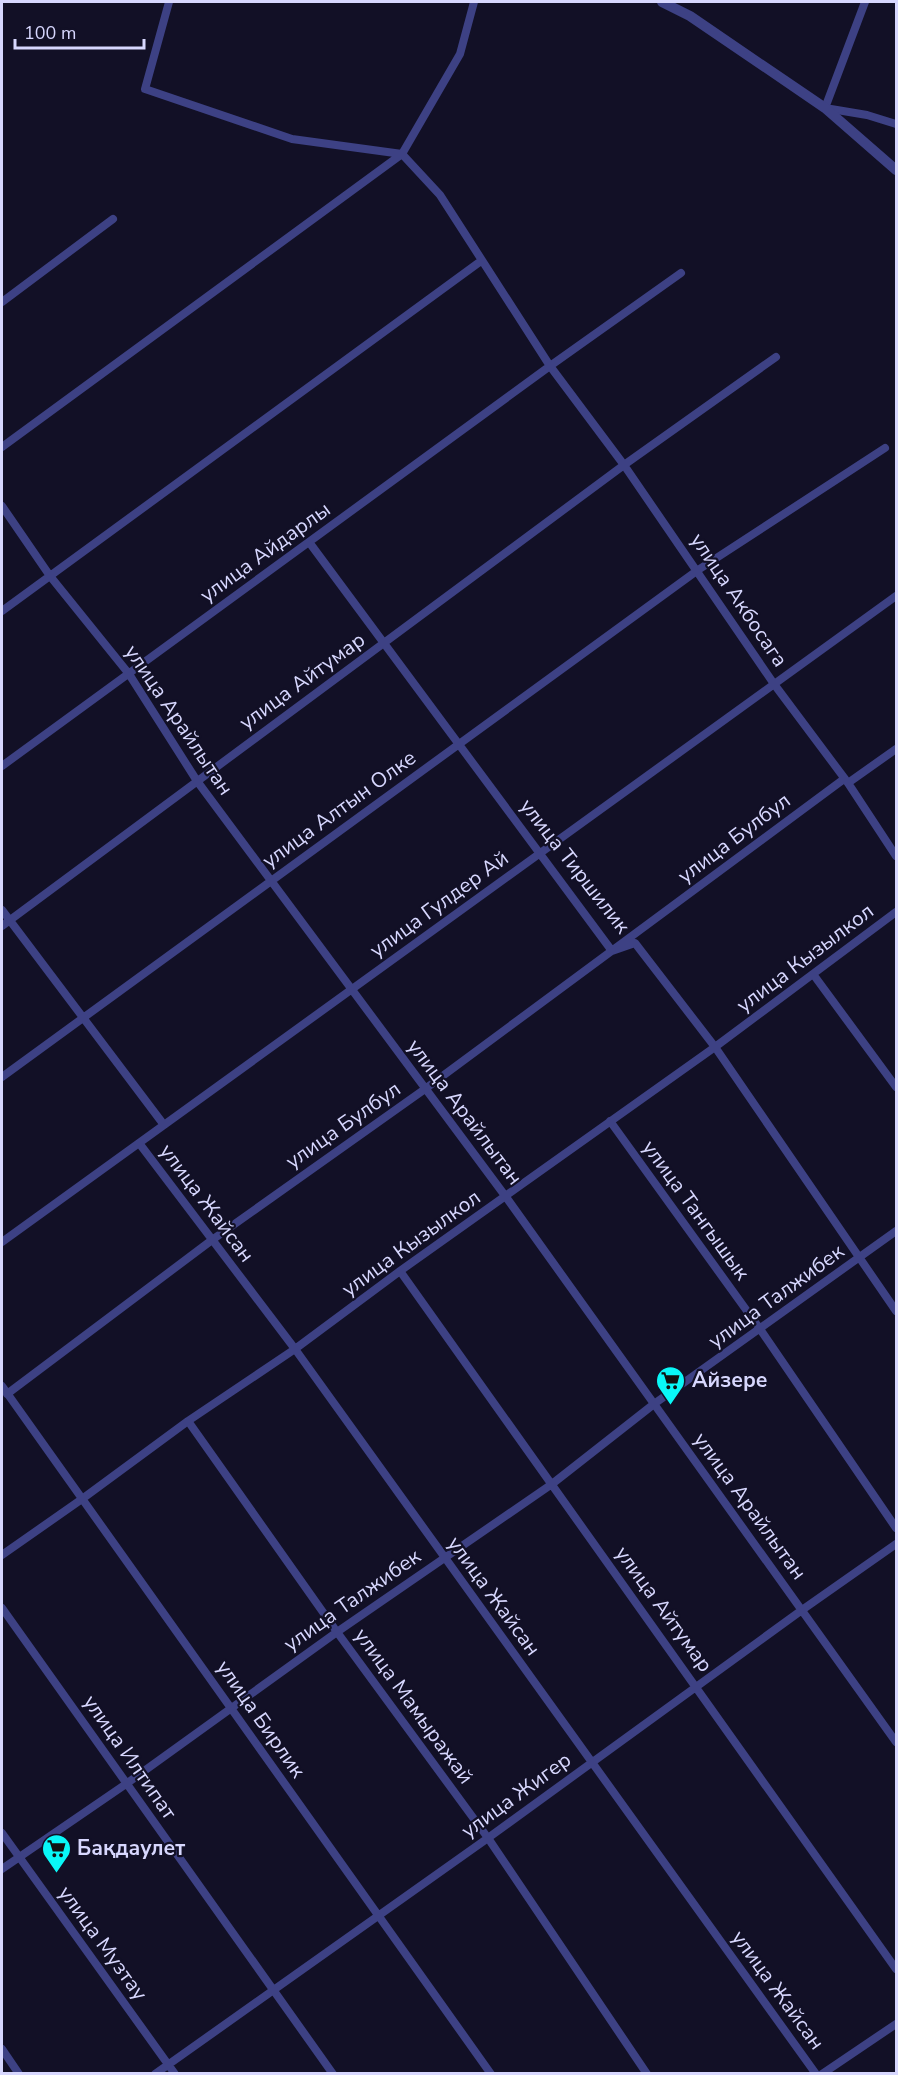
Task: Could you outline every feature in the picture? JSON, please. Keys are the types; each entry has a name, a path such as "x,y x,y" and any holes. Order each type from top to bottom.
{"street":[{"path":"169,2 145,89 292,139 402,154"},
{"path":"2,447 402,154 460,54 474,2"},
{"path":"662,2 690,16 825,108 897,170"},
{"path":"825,108 865,2"},
{"path":"825,108 867,115 897,124"},
{"name":"улица Акбосага","path":"402,154 440,195 550,366 624,465 774,684 846,781 897,856"},
{"path":"2,302 113,219"},
{"path":"2,611 481,261"},
{"name":"улица Айдарлы","path":"2,766 681,273"},
{"name":"улица Айтумар","path":"5,923 624,465 776,357"},
{"name":"улица Алтын Олке","path":"2,1077 698,570 885,448"},
{"name":"улица Арайлытан","path":"2,506 50,576 129,674 197,781 506,1197 897,1742"},
{"name":"улица Тиршилик","path":"309,542 612,951 635,943 715,1047 897,1311"},
{"name":"улица Гулдер Ай","path":"2,1242 897,596"},
{"name":"улица Булбул","path":"4,1390 425,1089 846,781 897,749"},
{"name":"улица Жайсан","path":"2,910 5,923 83,1018 164,1125"},
{"name":"улица Кызылкол","path":"2,1555 188,1422 295,1349 400,1271 715,1047 897,912"},
{"path":"813,974 897,1087"},
{"name":"улица Тангышык","path":"610,1121 760,1329 897,1528"},
{"name":"улица Жайсан","path":"139,1143 295,1349 816,2073"},
{"name":"улица Талжибек","path":"2,1869 126,1784 444,1557 552,1484 654,1404 897,1231"},
{"name":"улица Айтумар","path":"400,1271 897,1969"},
{"name":"улица Бирлик","path":"4,1390 491,2073"},
{"name":"улица Мамыражай","path":"188,1422 337,1632 488,1838 647,2073"},
{"name":"улица Жигер","path":"155,2073 488,1838 801,1610 897,1545"},
{"name":"улица Илтипат","path":"2,1608 333,2073"},
{"name":"улица Музтау","path":"2,1833 175,2073"},
{"path":"822,2073 897,2024"},
{"path":"2,2049 19,2073"}],"place":[{"name":"Айзере","path":"671,1406"},
{"name":"Бақдаулет","path":"56,1874"}]}
